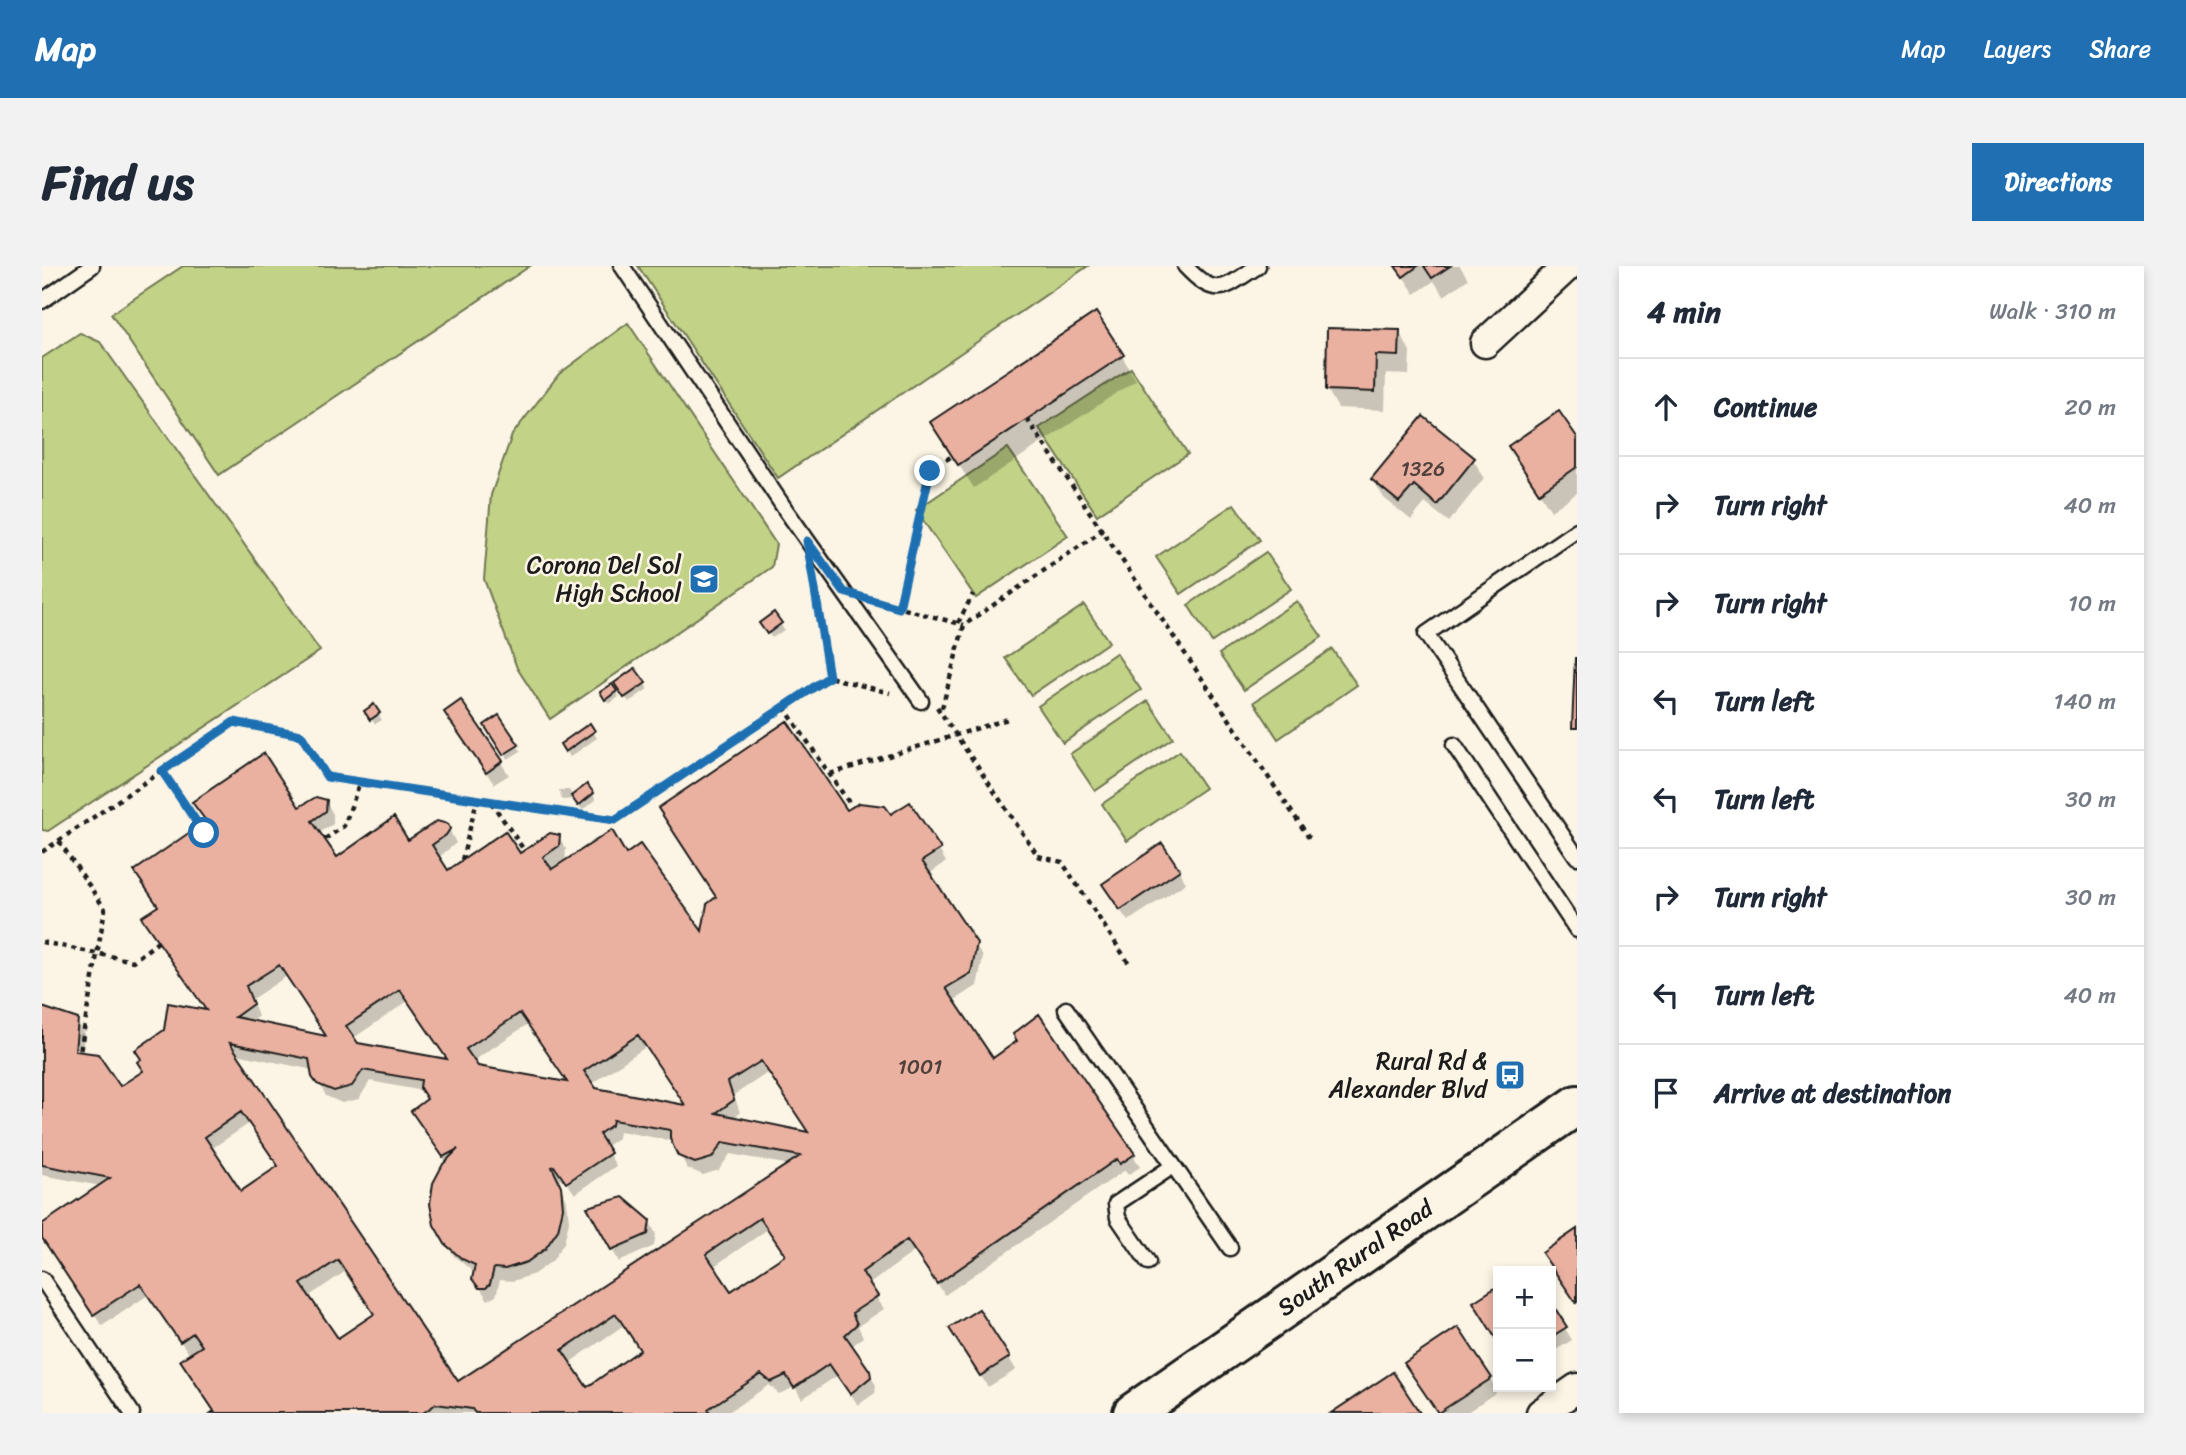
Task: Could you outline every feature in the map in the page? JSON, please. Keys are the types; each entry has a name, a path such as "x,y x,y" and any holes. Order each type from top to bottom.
{"main road":[{"name":"South Rural Road","path":"1133,1413 1577,1105"}],"street":[{"path":"1485,343 1568,266"},
{"path":"1541,1413 1577,1388"}],"lane":[{"path":"42,301 92,266"},
{"path":"622,266 807,541 921,701"},
{"path":"1185,266 1206,286 1225,288 1258,266"},
{"path":"1577,530 1426,634 1577,858"},
{"path":"1454,745 1577,930"},
{"path":"1066,1009 1230,1248"},
{"path":"1147,1262 1118,1218 1116,1204 1173,1166"},
{"path":"42,1279 132,1413"}],"path":[{"path":"1027,419 1312,842"},
{"path":"899,608 930,471 952,456"},
{"path":"844,592 961,624 1102,531"},
{"path":"807,541 829,677"},
{"path":"941,712 961,624 973,594"},
{"path":"42,852 234,722 301,735 327,777 615,820 829,677 921,701 931,697 1038,856 1062,862 1130,965"},
{"path":"784,707 852,807"},
{"path":"830,774 1012,718"},
{"path":"162,771 204,833"},
{"path":"325,839 344,826 359,782"},
{"path":"462,860 477,800"},
{"path":"490,802 524,850"},
{"path":"59,841 104,909 80,1052"},
{"path":"42,942 133,961 158,942"}],"green space":[{"path":"183,266 530,266 219,475 111,314"},
{"path":"638,266 1088,266 778,478"},
{"path":"628,323 776,544 772,567 550,719 517,668 484,579 491,495 512,435 559,374"},
{"path":"80,333 100,342 320,651 48,831 42,830 42,358"},
{"path":"1131,368 1188,454 1097,515 1039,428"},
{"path":"1008,448 1068,536 976,598 916,510"},
{"path":"1234,504 1260,540 1181,594 1156,557"},
{"path":"1266,552 1291,589 1212,642 1188,605"},
{"path":"1297,601 1322,637 1244,690 1219,654"},
{"path":"1084,605 1109,642 1031,695 1005,658"},
{"path":"1332,649 1357,685 1278,739 1254,702"},
{"path":"1116,653 1141,690 1063,743 1038,706"},
{"path":"1148,701 1173,738 1095,791 1070,754"},
{"path":"1180,751 1205,788 1127,841 1102,804"}],"building":[{"path":"1395,266 1418,266 1403,277"},
{"path":"1424,266 1450,266 1432,278"},
{"path":"1096,312 1124,355 958,465 930,422"},
{"path":"1327,328 1400,330 1399,356 1376,355 1375,392 1326,390"},
{"path":"1559,411 1577,437 1577,467 1539,493 1508,446"},
{"path":"1423,416 1475,458 1437,505 1414,485 1399,502 1371,479"},
{"path":"774,612 782,623 767,634 759,623"},
{"path":"1575,658 1577,728 1572,728"},
{"path":"635,668 646,683 624,698 614,683"},
{"path":"612,684 617,691 605,700 600,692"},
{"path":"461,700 503,761 486,773 444,712"},
{"path":"374,704 380,713 370,720 364,711"},
{"path":"499,715 519,745 503,755 484,725"},
{"path":"787,721 847,810 859,803 885,806 891,814 910,802 941,849 922,861 977,943 971,973 946,988 993,1058 1017,1041 1013,1034 1039,1014 1135,1154 1120,1164 1117,1159 937,1284 907,1240 862,1272 878,1296 852,1313 857,1324 845,1335 870,1371 871,1377 850,1394 829,1364 794,1388 786,1375 771,1382 761,1374 708,1409 710,1413 475,1413 472,1409 436,1404 423,1413 211,1413 214,1411 180,1360 202,1346 193,1333 180,1342 140,1284 93,1315 42,1238 42,1224 110,1178 42,1165 42,1007 78,1019 75,1051 98,1054 120,1086 143,1071 137,1062 141,1059 135,1050 164,1030 168,1003 206,1010 141,917 158,906 134,871 193,830 199,837 212,829 192,802 264,753 299,807 316,797 327,800 326,811 312,821 337,857 394,817 408,840 437,821 448,824 450,829 446,835 432,845 448,870 505,831 520,853 550,833 560,835 559,846 543,857 552,869 612,830 626,854 640,844 702,931 707,904 716,897 658,808","holes":["279,965 326,1036 235,1017 253,1004 246,986","400,990 447,1059 358,1043 346,1026","520,1013 567,1082 478,1066 466,1049","638,1035 685,1105 596,1088 584,1071","230,1043 309,1059 312,1077 317,1084 334,1091 352,1086 363,1070 421,1080 420,1088 427,1099 411,1111 443,1157 458,1149 443,1164 433,1183 430,1204 434,1225 445,1244 462,1259 475,1265 472,1279 479,1288 486,1288 490,1284 494,1268 505,1269 527,1262 545,1249 558,1230 563,1208 561,1186 552,1167 554,1166 566,1183 611,1153 599,1134 612,1125 613,1120 670,1130 670,1139 678,1156 695,1163 712,1158 723,1142 800,1156 458,1381","761,1061 808,1132 716,1113 734,1100 728,1082","241,1112 278,1166 241,1191 205,1137","760,1218 785,1255 731,1291 706,1254","338,1260 374,1314 338,1338 301,1284","616,1314 640,1350 587,1387 562,1350"]},
{"path":"590,723 595,731 565,752 560,744"},
{"path":"587,784 594,793 578,806 571,796"},
{"path":"1162,843 1180,870 1120,910 1102,884"},
{"path":"1515,1066 1521,1079 1504,1086 1498,1073"},
{"path":"623,1197 650,1220 648,1234 611,1250 587,1207"},
{"path":"1577,1229 1576,1303 1556,1274 1556,1266 1551,1266 1542,1253"},
{"path":"1493,1289 1493,1334 1473,1302"},
{"path":"979,1309 1010,1357 980,1376 949,1328"},
{"path":"1556,1310 1567,1327 1556,1334"},
{"path":"1458,1327 1492,1378 1438,1413 1404,1363"},
{"path":"1393,1372 1420,1413 1331,1413"}],"place":[{"name":"Corona Del Sol High School","path":"704,579"},
{"name":"Rural Rd & Alexander Blvd","path":"1510,1075"}],"route":[{"path":"204,833 162,771 234,722 301,735 327,777 615,820 829,677 807,541 844,592 899,608 930,471"}]}
